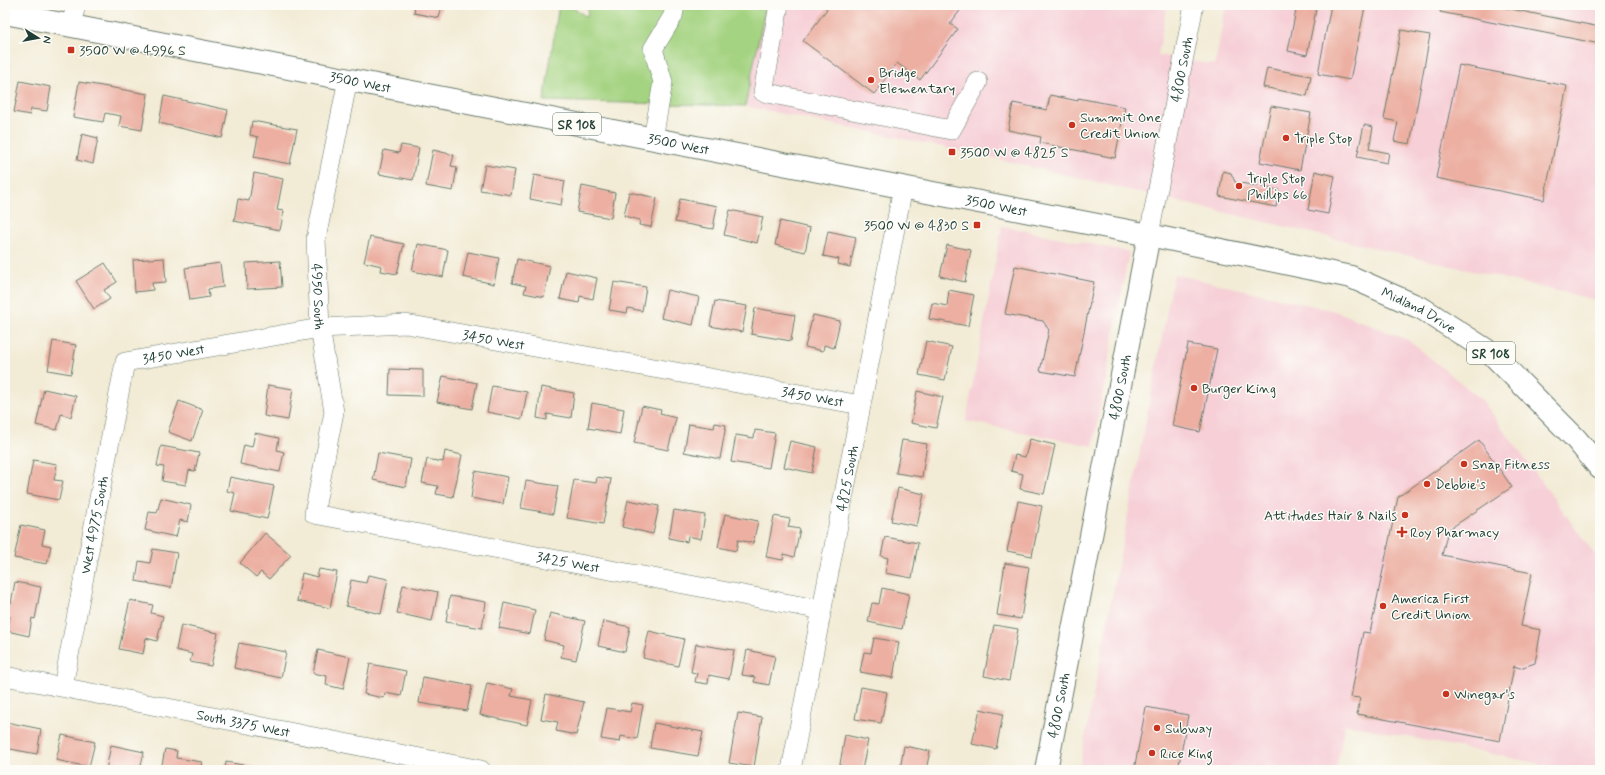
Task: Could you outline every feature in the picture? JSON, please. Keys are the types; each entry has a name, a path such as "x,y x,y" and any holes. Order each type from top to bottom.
{"main road":[{"name":"3500 West","path":"5,12 73,15 348,79 903,187 1351,277"},
{"name":"4800 South","path":"1046,770 1149,236"},
{"name":"Midland Drive","path":"1351,277 1423,309 1491,353 1576,439 1600,468"}],"street":[{"path":"653,139 663,82 653,49 673,16 675,5"},
{"path":"779,5 763,92 950,130 978,82"},
{"name":"4800 South","path":"1149,236 1194,5"},
{"name":"4950 South","path":"314,514 334,412 320,328 316,239 348,79"},
{"name":"4825 South","path":"791,770 903,187"},
{"name":"3450 West","path":"124,362 320,328 406,324 861,405"},
{"name":"West 4975 South","path":"63,687 124,362"},
{"name":"3425 West","path":"314,514 822,610"},
{"name":"South 3375 West","path":"5,676 481,770"}],"shaded area":[{"path":"766,5 1167,5 1158,55 1215,65 1226,5 1600,5 1600,301 977,154 745,106"},
{"path":"1002,226 1129,252 1093,446 966,421"},
{"path":"1174,274 1335,311 1408,340 1482,400 1600,562 1600,770 1570,770 1345,724 1336,770 1079,770"}],"green space":[{"path":"559,5 568,5 587,17 589,5 766,5 745,106 544,101"}],"building":[{"path":"415,5 442,5 439,18 414,13"},
{"name":"Bridge Elementary","path":"822,5 964,5 950,24 958,29 920,80 897,63 874,94 803,41 827,9"},
{"path":"1297,5 1317,5 1307,55 1288,51"},
{"path":"1331,5 1353,5 1365,7 1350,80 1318,74"},
{"path":"1441,5 1491,5 1600,27 1600,44 1440,12"},
{"path":"1401,30 1430,35 1410,144 1394,141 1398,122 1384,119"},
{"path":"1459,65 1567,86 1544,200 1436,178"},
{"path":"1267,68 1311,76 1307,96 1263,87"},
{"path":"20,81 51,87 47,111 31,109 30,115 14,112"},
{"path":"79,82 148,94 142,130 119,126 121,116 105,113 103,122 73,117"},
{"path":"1050,95 1078,101 1078,98 1125,107 1115,158 1040,143 1041,137 1008,130 1013,103 1047,110"},
{"path":"164,96 228,110 222,138 159,123"},
{"name":"Triple Stop","path":"1271,106 1311,113 1300,170 1260,162"},
{"path":"252,121 297,129 290,164 254,157 258,137 250,135"},
{"path":"1364,125 1373,127 1369,149 1389,153 1387,163 1357,157"},
{"path":"82,134 98,138 93,164 77,160"},
{"path":"401,145 419,148 413,180 379,174 384,150 399,153"},
{"path":"433,150 454,155 451,166 457,167 453,191 426,186"},
{"path":"485,165 515,170 511,195 480,190"},
{"name":"Triple Stop Phillips 66","path":"1223,171 1231,173 1235,182 1279,190 1276,207 1219,196"},
{"name":"Triple Stop Phillips 66","path":"1315,171 1335,176 1328,214 1308,210"},
{"path":"254,173 283,179 277,210 284,211 280,230 234,221 238,199 249,201"},
{"path":"534,175 565,181 561,205 530,199"},
{"path":"582,186 615,193 611,218 577,212"},
{"path":"629,192 657,198 651,227 639,225 640,220 624,216"},
{"path":"680,199 717,206 713,229 675,222"},
{"path":"730,210 763,217 757,243 724,235"},
{"path":"780,221 810,228 805,252 775,245"},
{"path":"828,231 856,237 850,267 838,264 839,259 823,256"},
{"path":"370,237 404,244 397,274 381,271 382,266 364,262"},
{"path":"418,244 448,250 443,277 412,271"},
{"path":"947,245 971,250 965,282 940,276"},
{"path":"468,252 499,258 494,284 463,277"},
{"path":"164,258 166,282 152,283 153,290 135,292 133,260"},
{"path":"517,259 550,266 544,297 524,293 526,286 512,283"},
{"path":"280,261 282,287 247,289 246,263"},
{"path":"105,263 117,282 104,290 110,299 94,309 76,281"},
{"path":"220,263 223,287 208,289 209,297 190,300 185,268"},
{"path":"1015,266 1094,282 1075,377 1040,371 1049,330 1043,321 1005,314"},
{"path":"566,271 597,278 593,299 580,296 579,303 560,299"},
{"path":"614,282 646,287 642,311 628,308 627,313 609,310"},
{"path":"667,290 699,297 693,325 661,318"},
{"path":"949,290 974,295 968,326 929,319 932,303 947,306"},
{"path":"715,301 747,306 742,332 710,326"},
{"path":"755,308 795,315 791,341 751,334"},
{"path":"813,315 840,321 834,348 824,345 823,351 805,347"},
{"path":"53,341 76,345 71,374 48,370"},
{"path":"926,341 952,347 945,380 919,375"},
{"name":"Burger King","path":"1188,344 1217,349 1200,432 1172,426"},
{"path":"390,369 423,370 423,396 389,395"},
{"path":"443,376 477,383 472,409 437,402"},
{"path":"268,385 293,389 288,420 264,416"},
{"path":"492,386 527,392 522,419 487,412"},
{"path":"541,387 574,393 571,418 547,414 547,420 537,418"},
{"path":"44,389 76,396 71,417 61,414 57,430 36,425"},
{"path":"917,391 943,397 936,428 911,423"},
{"path":"179,401 203,410 192,441 168,432"},
{"path":"592,403 624,409 620,434 588,428"},
{"path":"642,406 661,410 660,414 676,418 668,450 634,443"},
{"path":"715,423 726,425 720,459 684,452 689,424 714,428"},
{"path":"755,430 775,433 769,468 731,462 736,435 754,438"},
{"path":"255,433 279,438 277,450 284,452 280,472 240,464 244,445 252,447"},
{"path":"1030,439 1055,445 1044,494 1020,489 1023,474 1011,471 1015,455 1025,457"},
{"path":"902,440 927,444 922,477 896,473"},
{"path":"1479,440 1512,487 1448,530 1442,555 1532,573 1521,626 1541,630 1535,663 1520,668 1514,666 1500,741 1357,714 1360,698 1351,697 1363,632 1370,633 1398,497"},
{"path":"790,441 817,447 812,473 784,467"},
{"path":"161,446 199,453 195,471 189,470 186,485 162,481 164,467 157,466"},
{"path":"445,451 462,455 453,497 436,494 438,486 422,483 427,459 443,462"},
{"path":"378,453 411,459 406,487 373,480"},
{"path":"33,460 57,464 54,480 63,481 59,500 27,494"},
{"path":"475,471 508,477 503,504 471,498"},
{"path":"230,477 274,486 267,519 231,511 235,493 227,491"},
{"path":"597,477 611,479 603,524 567,518 574,480 596,483"},
{"path":"526,481 558,486 553,514 521,508"},
{"path":"898,488 924,494 917,526 891,521"},
{"path":"161,498 191,505 188,522 180,520 176,537 145,530 149,512 157,513"},
{"path":"628,500 659,506 653,534 622,527"},
{"path":"1018,501 1042,506 1032,556 1007,551"},
{"path":"674,510 705,515 701,539 688,536 687,542 669,538"},
{"path":"725,514 758,521 753,543 738,540 736,551 718,547"},
{"path":"774,516 790,519 788,527 800,529 794,557 784,554 783,560 766,557"},
{"path":"21,525 45,530 42,544 51,546 47,564 14,558"},
{"path":"265,533 291,555 269,579 261,572 256,577 240,563"},
{"path":"885,537 918,543 912,578 885,573 888,558 881,556"},
{"path":"153,549 177,553 171,588 136,581 139,561 150,563"},
{"path":"1005,563 1029,567 1021,619 997,615"},
{"path":"319,569 337,572 330,608 297,601 302,573 317,577"},
{"path":"368,575 388,579 381,614 346,606 351,580 366,583"},
{"path":"15,582 41,587 35,619 32,618 29,636 7,631 10,616 5,615 5,602 11,603"},
{"path":"403,585 438,592 432,621 397,613"},
{"path":"882,588 909,594 902,629 868,622 872,603 879,604"},
{"path":"450,596 486,602 482,628 446,622"},
{"path":"130,600 153,605 151,613 163,616 157,641 146,638 143,654 119,649"},
{"path":"504,603 535,610 530,634 499,628"},
{"path":"550,613 585,621 576,660 561,657 564,645 544,640"},
{"path":"603,621 630,627 625,652 598,646"},
{"path":"181,625 218,633 211,666 190,662 192,654 176,650"},
{"path":"994,625 1018,629 1009,681 984,676"},
{"path":"649,631 684,639 678,666 643,658"},
{"path":"874,638 899,642 893,678 860,672 864,652 871,653"},
{"path":"239,643 286,652 281,678 234,668"},
{"path":"696,644 734,650 729,679 709,675 708,684 695,682 697,673 691,672"},
{"path":"318,650 350,657 343,689 326,685 327,676 313,673"},
{"path":"747,650 775,656 769,685 754,682 755,677 742,675"},
{"path":"370,664 406,671 401,696 385,693 384,698 364,694"},
{"path":"423,677 472,686 467,711 419,703"},
{"path":"487,683 513,689 511,696 532,700 527,725 480,715"},
{"path":"861,687 887,692 881,723 855,719"},
{"path":"546,694 584,702 576,735 556,731 558,722 541,719"},
{"path":"632,703 643,705 637,739 621,736 620,742 601,739 607,708 630,712"},
{"path":"1146,707 1188,715 1178,770 1134,770"},
{"path":"980,709 1003,714 996,749 972,744"},
{"path":"738,713 762,717 754,767 729,763"},
{"path":"6,722 41,729 37,754 5,748"},
{"path":"654,723 703,732 698,756 650,748"},
{"path":"62,735 95,742 89,767 56,760"},
{"path":"845,735 868,740 862,770 839,770"},
{"path":"111,745 144,752 140,770 106,770"},
{"path":"904,746 930,751 926,770 900,770"},
{"path":"165,749 177,751 176,758 202,762 200,770 161,770"},
{"path":"226,762 260,768 259,770 225,770"}],"place":[{"name":"3500 W @ 4996 S","path":"71,50"},
{"name":"Bridge Elementary","path":"871,80"},
{"name":"Summit One Credit Union","path":"1072,125"},
{"name":"Triple Stop","path":"1286,138"},
{"name":"3500 W @ 4825 S","path":"952,152"},
{"name":"Triple Stop Phillips 66","path":"1239,186"},
{"name":"3500 W @ 4830 S","path":"977,225"},
{"name":"Burger King","path":"1194,388"},
{"name":"Snap Fitness","path":"1464,464"},
{"name":"Debbie's","path":"1427,484"},
{"name":"Attitudes Hair & Nails","path":"1405,515"},
{"name":"Roy Pharmacy","path":"1402,532"},
{"name":"America First Credit Union","path":"1383,606"},
{"name":"Winegar's","path":"1446,694"},
{"name":"Subway","path":"1157,728"},
{"name":"Rice King","path":"1152,753"}]}
